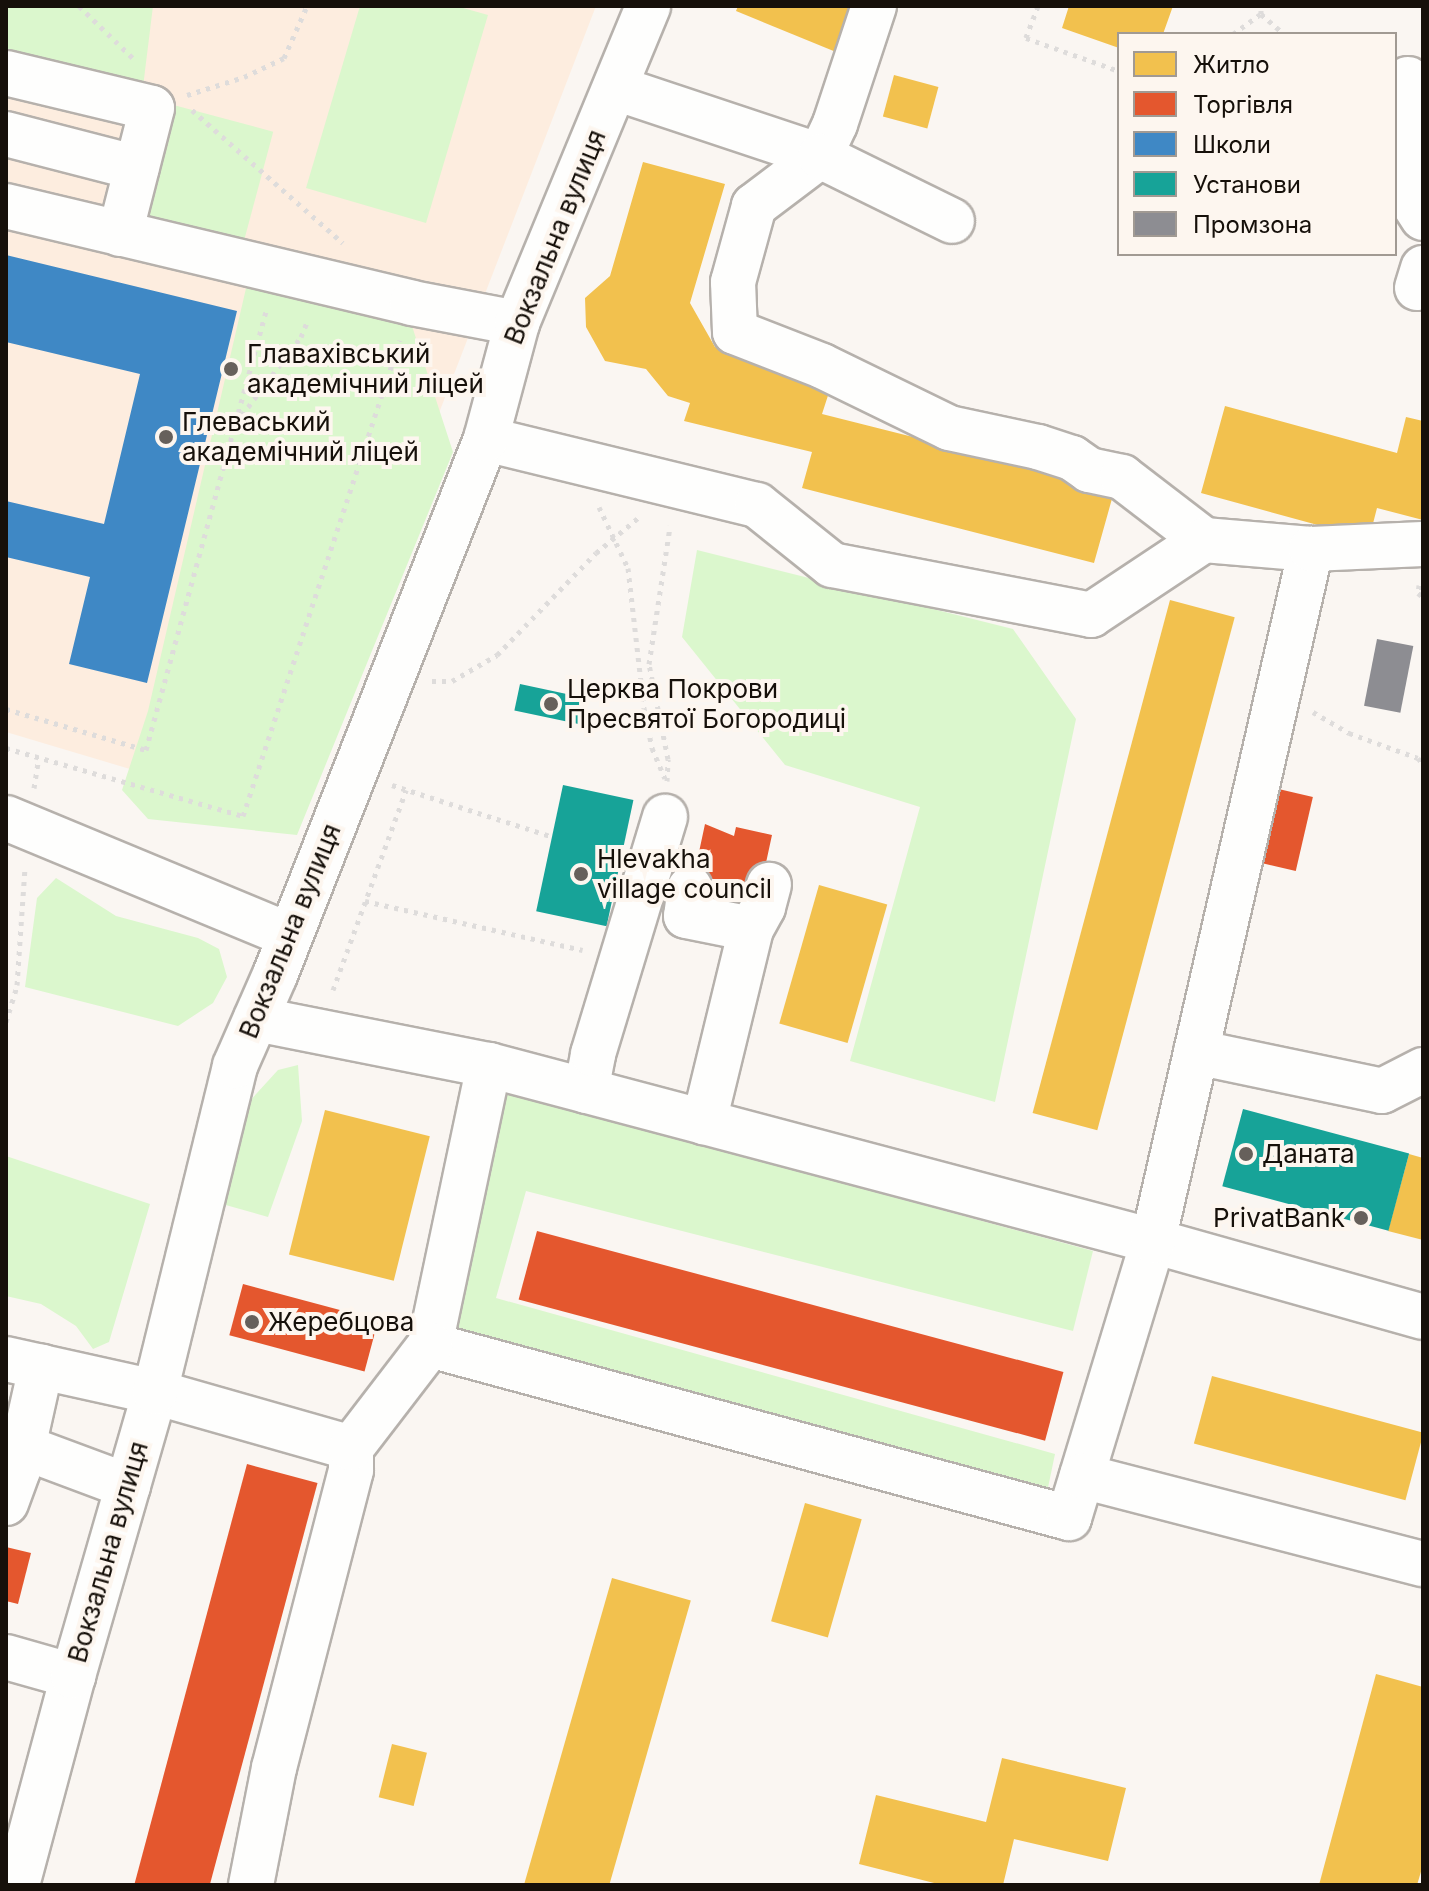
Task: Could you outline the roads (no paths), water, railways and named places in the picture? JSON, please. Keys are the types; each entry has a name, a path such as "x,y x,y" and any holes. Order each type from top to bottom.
{"street":[{"name":"Вокзальна вулиця","path":"17,1885 73,1676 155,1392 235,1066 486,439 517,323 648,6"},
{"path":"874,6 835,124 820,156 754,206 733,282 735,332 822,366 949,428 1038,447 1072,458 1089,470 1122,477 1204,540 1311,549 1423,544"},
{"path":"6,73 152,108 120,234"},
{"path":"1409,80 1399,118 1399,181 1423,218"},
{"path":"51,84 22,138 14,208 412,303 517,323"},
{"path":"616,88 820,156 952,221"},
{"path":"22,138 137,168"},
{"path":"486,439 757,505 832,565 1091,615 1204,540"},
{"path":"430,1345 1069,1518 1153,1241 1311,549"},
{"path":"586,1091 593,1054 666,800"},
{"path":"17,821 289,935"},
{"path":"704,1122 751,929 763,907 769,885"},
{"path":"690,888 686,916 751,929"},
{"path":"256,1019 489,1065 1153,1241 1423,1317"},
{"path":"1196,1052 1382,1091 1423,1070"},
{"path":"251,1885 274,1768 351,1470 351,1448 430,1345 489,1065"},
{"path":"6,1503 23,1447 23,1363 155,1392 351,1448"},
{"path":"23,1447 128,1486"},
{"path":"1082,1476 1423,1564"},
{"path":"6,1657 73,1676"}],"place":[{"name":"Главахівський академічний ліцей","path":"231,369"},
{"name":"Глеваський академічний ліцей","path":"166,437"},
{"name":"Церква Покрови Пресвятої Богородиці","path":"551,704"},
{"name":"Hlevakha village council","path":"581,874"},
{"name":"Даната","path":"1246,1154"},
{"name":"PrivatBank","path":"1361,1218"},
{"name":"Жеребцова","path":"252,1322"}]}
